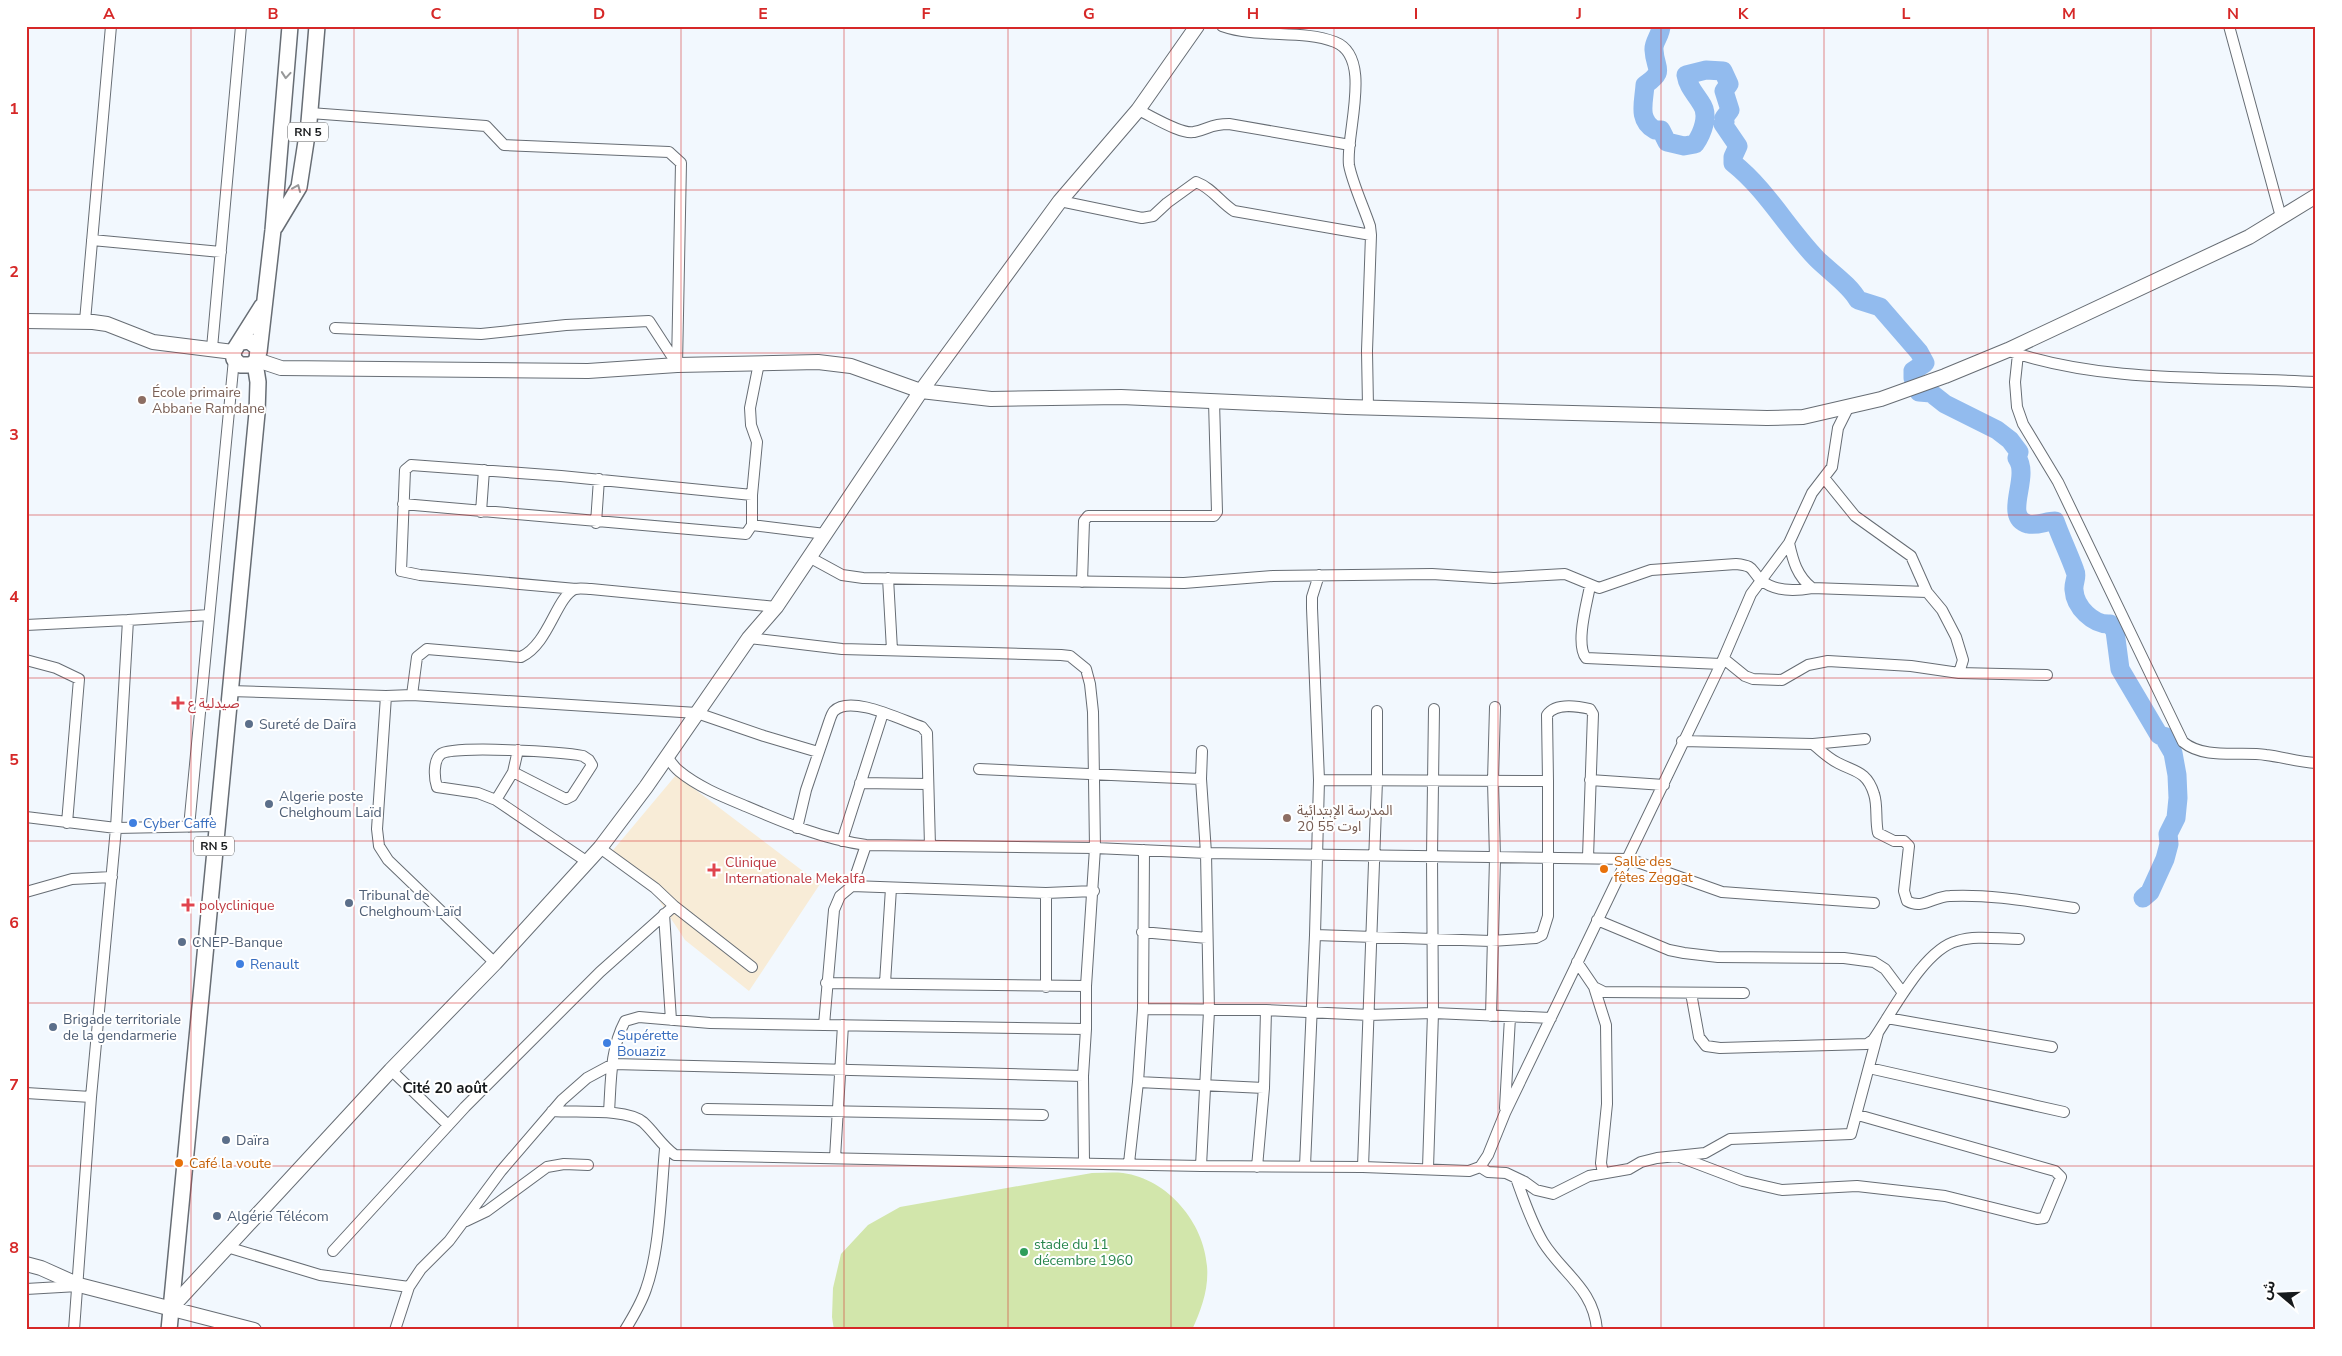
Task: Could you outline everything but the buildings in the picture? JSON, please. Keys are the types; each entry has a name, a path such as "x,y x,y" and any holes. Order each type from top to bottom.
{"main road":[{"name":"RN 5","path":"169,1330 256,413 258,388 257,358 273,230 290,26"},
{"name":"RN 5","path":"273,230 299,187 310,113 317,26"},
{"name":"RN 5","path":"236,351 265,300"},
{"path":"253,342 257,358 243,366 236,351 253,342"}],"street":[{"path":"85,321 111,26"},
{"path":"212,348 241,26"},
{"path":"171,1308 391,1070 495,963 586,861 600,848 749,638 776,607 921,391 1060,201 1138,110 1197,26"},
{"path":"1222,26 1259,34 1322,39 1333,42 1344,48 1352,63 1356,98 1349,165 1370,226 1371,235 1366,351 1368,408"},
{"path":"2229,26 2281,218"},
{"path":"1138,110 1178,129 1192,133 1213,124 1228,124 1350,144"},
{"path":"310,113 486,126 504,145 669,152 681,163 677,365"},
{"path":"1060,201 1142,218 1153,216 1167,203 1196,182 1207,186 1234,212 1371,235"},
{"path":"257,358 281,368 588,371 677,365 818,362 851,366 921,391 991,399 1122,397 1368,408 1767,418 1804,416 1880,399 2013,352 2249,237 2316,196"},
{"path":"92,240 221,252"},
{"path":"26,321 85,321 108,324 153,342 236,351 189,827"},
{"path":"335,328 481,334 566,325 649,322 677,365"},
{"path":"2013,352 2080,369 2191,378 2255,378 2316,382"},
{"path":"2013,352 2017,407 2023,424 2058,482 2183,742 2192,749 2224,754 2266,754 2300,762 2316,763"},
{"path":"403,504 744,535 748,533 752,525 752,495 757,442 751,425 750,408 759,363"},
{"path":"1082,582 1084,521 1088,516 1214,516 1217,512 1214,401"},
{"path":"552,1112 609,1112 631,1115 643,1122 665,1149 675,1155 1257,1167 1428,1168 1469,1171 1480,1167 1488,1155 1505,1113 1597,920 1629,859 1682,742 1722,661 1751,594 1789,543 1812,494 1832,467 1838,428 1849,406"},
{"path":"752,495 598,479 408,466 404,474 401,571 420,575 776,607"},
{"path":"481,512 484,470"},
{"path":"1825,478 1855,516 1911,556 1927,592 1942,610 1956,637 1963,660 1959,674"},
{"path":"596,523 598,479"},
{"path":"752,525 825,534"},
{"path":"1789,543 1794,566 1803,581 1812,588"},
{"path":"810,557 842,575 888,578 1184,584 1273,576 1432,574 1494,578 1565,574 1576,577 1590,586 1599,588 1610,586 1637,574 1659,569 1736,564 1748,566 1762,580 1777,588 1791,590 1812,588 1927,592"},
{"path":"1305,1166 1316,935 1319,780 1312,597 1319,575"},
{"path":"888,578 892,650"},
{"path":"1590,586 1583,636 1583,654 1586,658 1722,661 1754,680 1782,680 1808,665 1828,661 1911,666 1959,674 2047,676"},
{"path":"412,695 417,657 427,649 521,657 530,653 539,643 565,598 576,589"},
{"path":"26,625 209,615"},
{"path":"74,1330 79,1286 91,1098 116,828 128,620"},
{"path":"749,638 842,649 1070,656 1086,669 1090,684 1095,848 1094,892 1086,986 1083,1076 1084,1162"},
{"path":"26,660 56,668 79,679 67,823"},
{"path":"229,691 386,696 412,695 697,713 818,752"},
{"path":"386,696 377,829 379,846 388,860 495,963"},
{"path":"797,828 818,752 834,711 843,706 858,706 925,729 929,742 930,846"},
{"path":"1490,1016 1495,858 1493,780 1495,707"},
{"path":"1316,935 1491,941 1536,938 1542,935 1548,916 1547,715 1550,710 1558,707 1590,709 1593,714 1588,857"},
{"path":"1428,1168 1434,938 1432,779 1434,708"},
{"path":"1363,1167 1377,780 1377,711"},
{"path":"842,842 883,713"},
{"path":"1682,742 1813,744 1865,739"},
{"path":"1813,744 1834,760 1861,773 1870,783 1875,795 1878,833 1894,842 1904,841 1909,846 1904,891 1907,901 1914,905 1924,904 1938,898 1961,896 1995,897 2074,908"},
{"path":"513,772 566,799 572,796 592,765 583,756 574,754 518,750 453,750 444,752 436,760 437,787 478,793 496,800 586,861"},
{"path":"496,800 513,772 518,750"},
{"path":"1201,1166 1209,1011 1206,853 1201,779 1202,751"},
{"path":"667,756 677,770 694,782 797,828 842,842 866,845 1095,848 1206,853 1629,859 1722,892 1874,902"},
{"path":"979,769 1201,779"},
{"path":"1319,780 1548,781"},
{"path":"1590,780 1664,784"},
{"path":"860,783 928,784"},
{"path":"26,817 116,828 216,826"},
{"path":"824,1025 826,983 834,910 840,896 852,886 866,845"},
{"path":"600,848 655,888 674,906 752,967"},
{"path":"1129,1163 1138,1082 1142,1009 1144,850"},
{"path":"26,892 72,879 112,877"},
{"path":"852,886 1046,893 1094,892"},
{"path":"886,983 891,888"},
{"path":"1046,893 1046,987"},
{"path":"333,1251 448,1125 600,972 674,906"},
{"path":"664,914 672,1020"},
{"path":"1597,920 1669,950 1684,953 1718,957 1844,958 1874,962 1885,969 1903,993"},
{"path":"1142,932 1207,938"},
{"path":"1691,993 1698,1037 1706,1046 1720,1048 1866,1044 1873,1040 1903,993 1944,946 1956,941 1971,939 2019,939"},
{"path":"1577,962 1594,987 1606,1026 1607,1104 1601,1163 1603,1173"},
{"path":"826,983 1086,986"},
{"path":"1594,987 1604,992 1744,993"},
{"path":"1142,1009 1266,1010 1368,1016 1433,1013 1551,1018"},
{"path":"1257,1167 1264,1088 1266,1010"},
{"path":"1505,1113 1510,1016"},
{"path":"609,1112 612,1064 617,1035 625,1021 639,1017 710,1023 1086,1028"},
{"path":"1887,1018 2052,1047"},
{"path":"835,1158 843,1025"},
{"path":"1480,1167 1488,1172 1506,1173 1536,1190 1553,1194 1589,1176 1629,1168 1641,1162 1657,1158 1704,1153 1730,1139 1851,1134 1858,1115 1878,1033"},
{"path":"395,1330 409,1287 421,1269 449,1241 501,1171 552,1112 587,1078 612,1064 1083,1076"},
{"path":"1869,1068 2064,1112"},
{"path":"391,1070 448,1125"},
{"path":"1138,1082 1264,1088"},
{"path":"26,1093 91,1098"},
{"path":"707,1109 838,1113 1044,1115"},
{"path":"1677,1156 1743,1181 1782,1190 1857,1186 1876,1188 1945,1196 2037,1219 2044,1218 2049,1210 2060,1176 2055,1171 1858,1115"},
{"path":"625,1330 647,1288 655,1253 665,1149"},
{"path":"465,1221 488,1211 547,1167 564,1164 588,1166"},
{"path":"1516,1178 1530,1217 1544,1242 1590,1301 1596,1315 1597,1330"},
{"path":"227,1247 320,1275 409,1287"},
{"path":"26,1264 41,1268 79,1286 254,1330"},
{"path":"31,1288 44,1278 41,1268"},
{"path":"31,1288 79,1286"}],"shaded area":[{"name":"Clinique Internationale Mekalfa","path":"676,775 820,884 749,991 685,940 651,888 609,855"}],"green space":[{"name":"stade du 11 décembre 1960","path":"1092,1173 1123,1173 1155,1184 1169,1194 1191,1219 1199,1234 1207,1266 1207,1283 1204,1299 1192,1330 834,1330 832,1317 833,1288 841,1254 868,1225 900,1207"}],"waterway":[{"path":"1661,26 1654,47 1657,73 1645,85 1643,110 1649,126 1655,130 1661,130 1667,142 1684,146 1695,144 1704,124 1705,113 1686,75 1706,70 1723,71 1729,84 1724,91 1730,110 1724,118 1725,122 1723,124 1738,146 1733,157 1733,163 1767,197 1817,259 1844,283 1858,300 1880,307 1919,352 1925,363 1913,371 1913,378 1919,392 1931,393 1945,404 1997,430 2010,440 2019,452 2017,458 2021,475 2017,513 2021,520 2028,524 2055,521 2076,573 2074,590 2078,603 2091,618 2097,622 2110,624 2115,631 2120,669 2159,735 2166,737 2166,741 2173,753 2177,775 2178,798 2176,818 2168,834 2169,844 2165,859 2150,892 2143,898"}],"place":[{"name":"École primaire Abbane Ramdane","path":"142,400"},
{"name":"صيدلية ع","path":"178,703"},
{"name":"Sureté de Daïra","path":"249,724"},
{"name":"Algerie poste Chelghoum Laïd","path":"269,804"},
{"name":"المدرسة الإبتدائية 20 اوت 55","path":"1287,818"},
{"name":"Cyber Caffè","path":"133,823"},
{"name":"Salle des fêtes Zeggat","path":"1604,869"},
{"name":"Clinique Internationale Mekalfa","path":"714,870"},
{"name":"Tribunal de Chelghoum Laïd","path":"349,903"},
{"name":"polyclinique","path":"188,905"},
{"name":"CNEP-Banque","path":"182,942"},
{"name":"Renault","path":"240,964"},
{"name":"Brigade territoriale de la gendarmerie","path":"53,1027"},
{"name":"Supérette Bouaziz","path":"607,1043"},
{"name":"Daïra","path":"226,1140"},
{"name":"Café la voute","path":"179,1163"},
{"name":"Algérie Télécom","path":"217,1216"},
{"name":"stade du 11 décembre 1960","path":"1024,1252"}],"district":[{"name":"Cité 20 août","path":"445,1088"}]}
